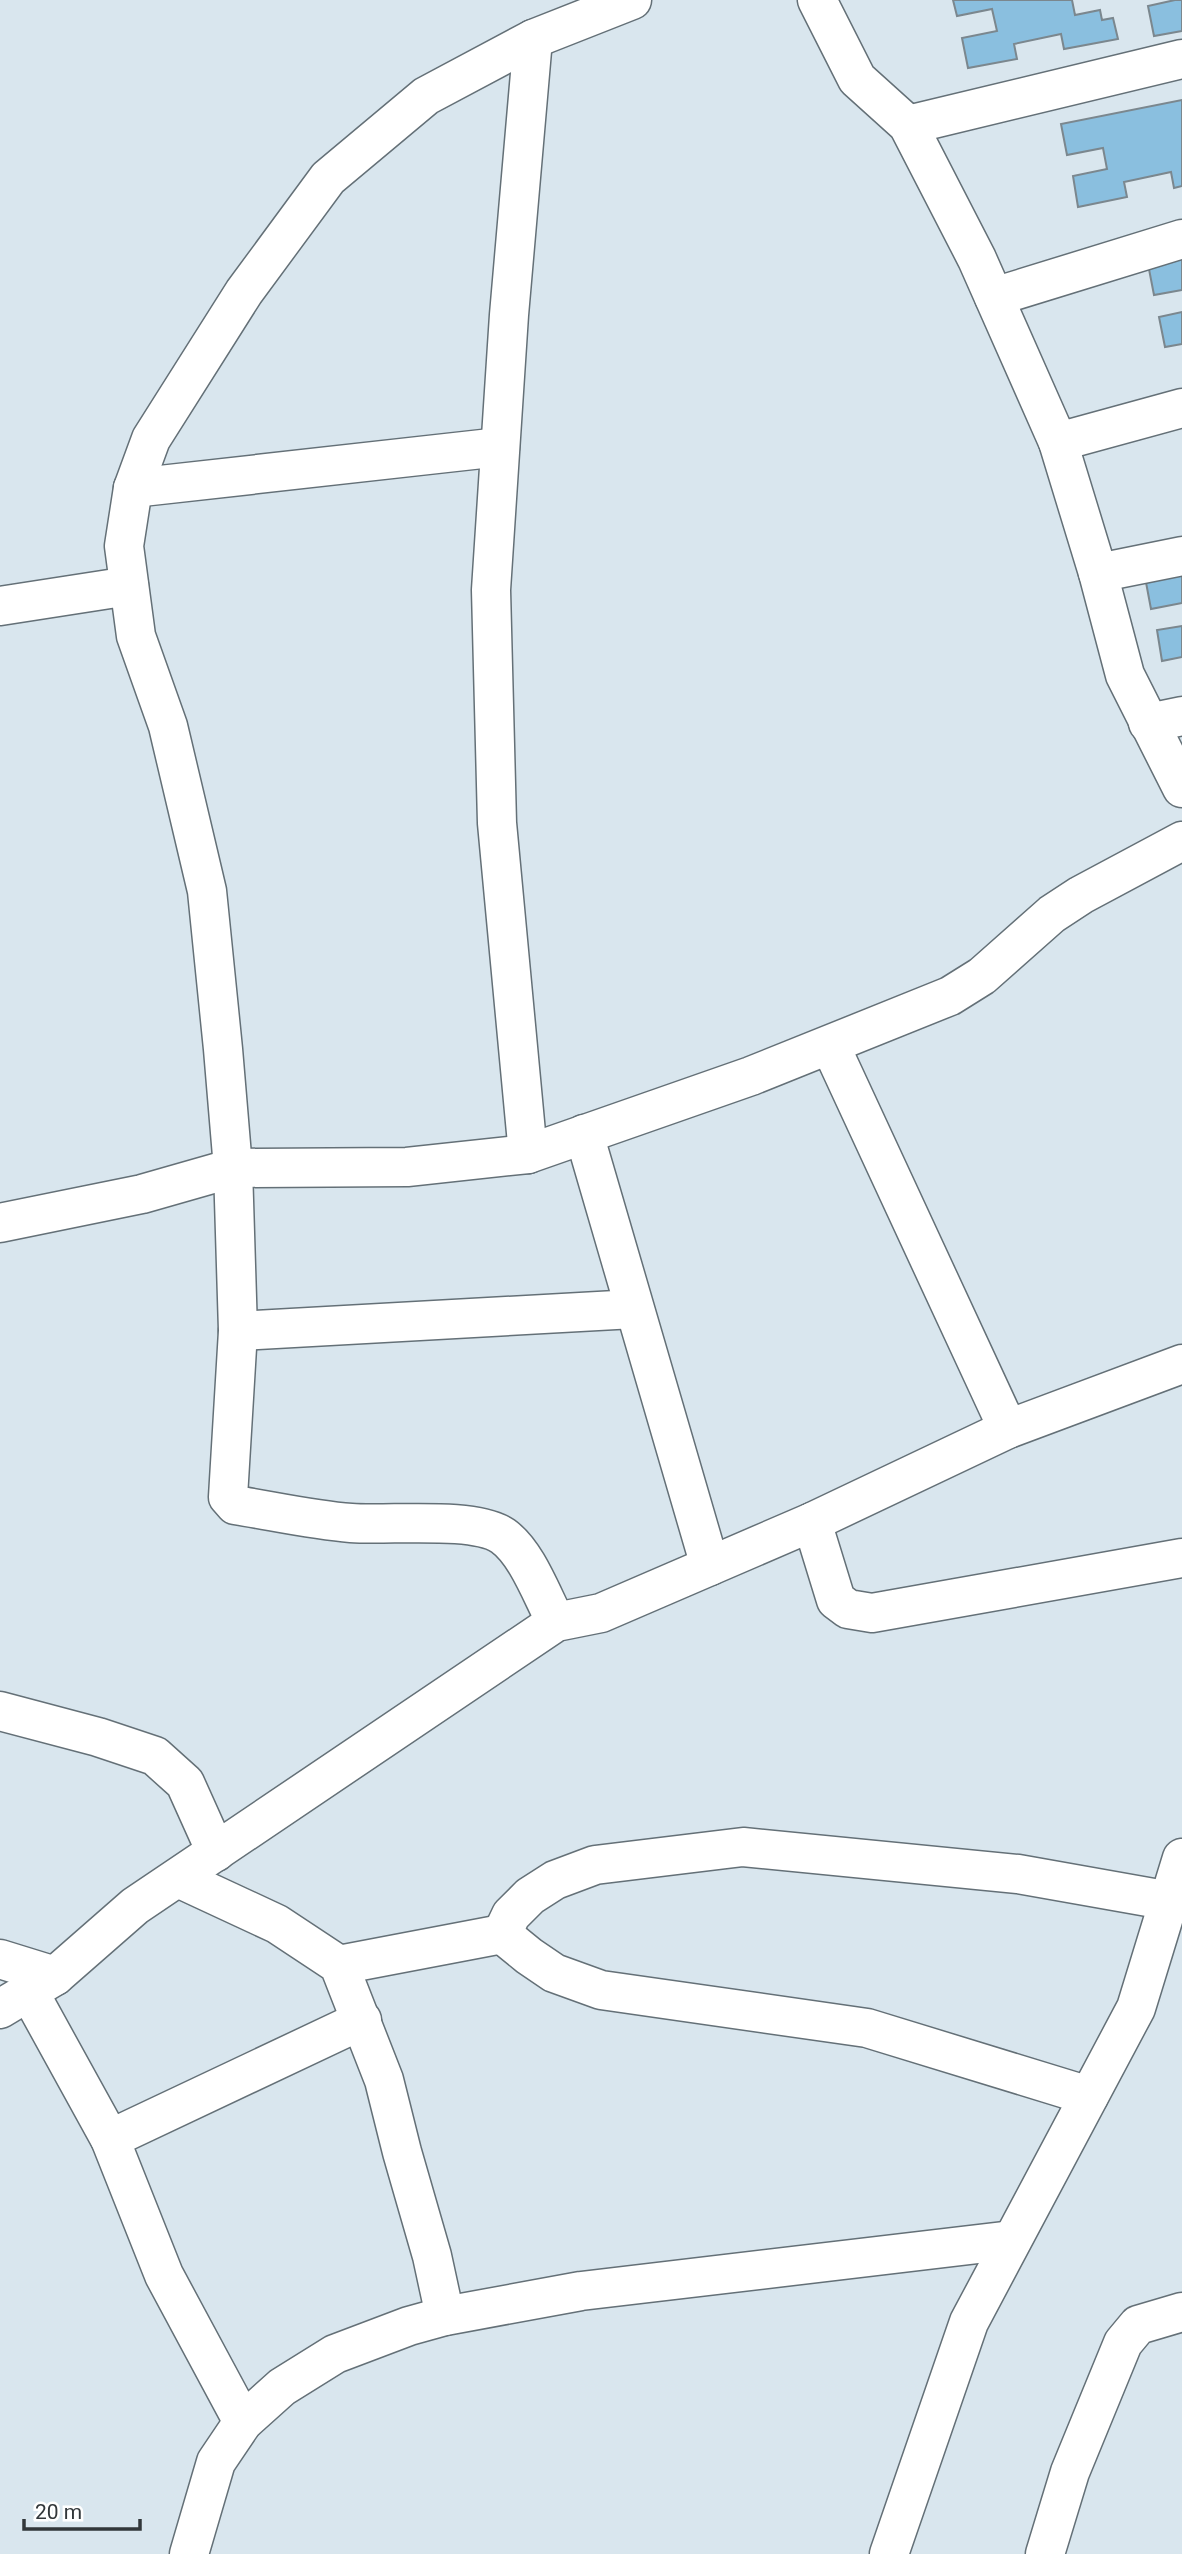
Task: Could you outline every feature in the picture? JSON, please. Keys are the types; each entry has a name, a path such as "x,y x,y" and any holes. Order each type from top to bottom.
{"street":[{"path":"556,1622 520,1554 506,1538 491,1528 470,1525 350,1522 235,1505 230,1501 227,1487 238,1331 233,1168 207,891 168,726 136,636 124,546 133,488 150,439 244,292 327,178 426,96 533,39 632,0"},
{"path":"817,0 857,79 908,125 994,297 1058,442 1098,573 1125,675 1165,720 1182,788"},
{"path":"528,1154 497,824 491,590 509,315 533,39"},
{"path":"908,125 1182,59"},
{"path":"994,297 1182,239"},
{"path":"1058,442 1182,408"},
{"path":"133,488 500,447"},
{"path":"1098,573 1182,556"},
{"path":"0,606 129,586"},
{"path":"0,1223 142,1194 233,1168 407,1167 528,1154 830,1045 950,996 982,976 1052,914 1081,895 1182,841"},
{"path":"830,1045 1007,1429"},
{"path":"584,1134 710,1566"},
{"path":"238,1331 634,1309"},
{"path":"28,1992 135,1906 556,1622 601,1613 812,1522 1007,1429 1182,1364"},
{"path":"812,1522 836,1600 848,1609 872,1613 1182,1558"},
{"path":"0,1711 98,1737 155,1756 185,1783 216,1852"},
{"path":"502,1934 511,1915 530,1896 555,1880 595,1865 743,1847 1018,1874 1175,1903"},
{"path":"889,2554 969,2322 1136,2008 1175,1903 1182,1858"},
{"path":"178,1878 277,1924 339,1965 384,2080 401,2152 432,2256 445,2316"},
{"path":"339,1965 502,1934 554,1973 601,1990 867,2028 1089,2096"},
{"path":"0,1959 28,1992 110,2139 164,2274 243,2422"},
{"path":"110,2139 362,2020"},
{"path":"189,2554 216,2462 243,2422 282,2387 335,2354 409,2326 445,2316 581,2291 1012,2239"},
{"path":"1045,2554 1070,2472 1123,2343 1138,2325 1182,2312"}],"building":[{"path":"953,0 1072,0 1075,15 1100,10 1102,20 1113,18 1118,39 1064,49 1061,34 1014,44 1017,59 968,68 962,38 997,31 992,9 957,16"},
{"path":"1182,0 1182,31 1154,36 1148,6"},
{"path":"1182,100 1182,186 1174,188 1171,172 1124,182 1127,197 1078,207 1073,176 1107,169 1103,148 1067,155 1061,124"},
{"path":"1182,257 1182,290 1154,295 1148,264"},
{"path":"1182,312 1182,344 1165,347 1159,317"},
{"path":"1182,571 1182,603 1151,609 1145,577"},
{"path":"1182,626 1182,657 1162,661 1157,630"}]}
